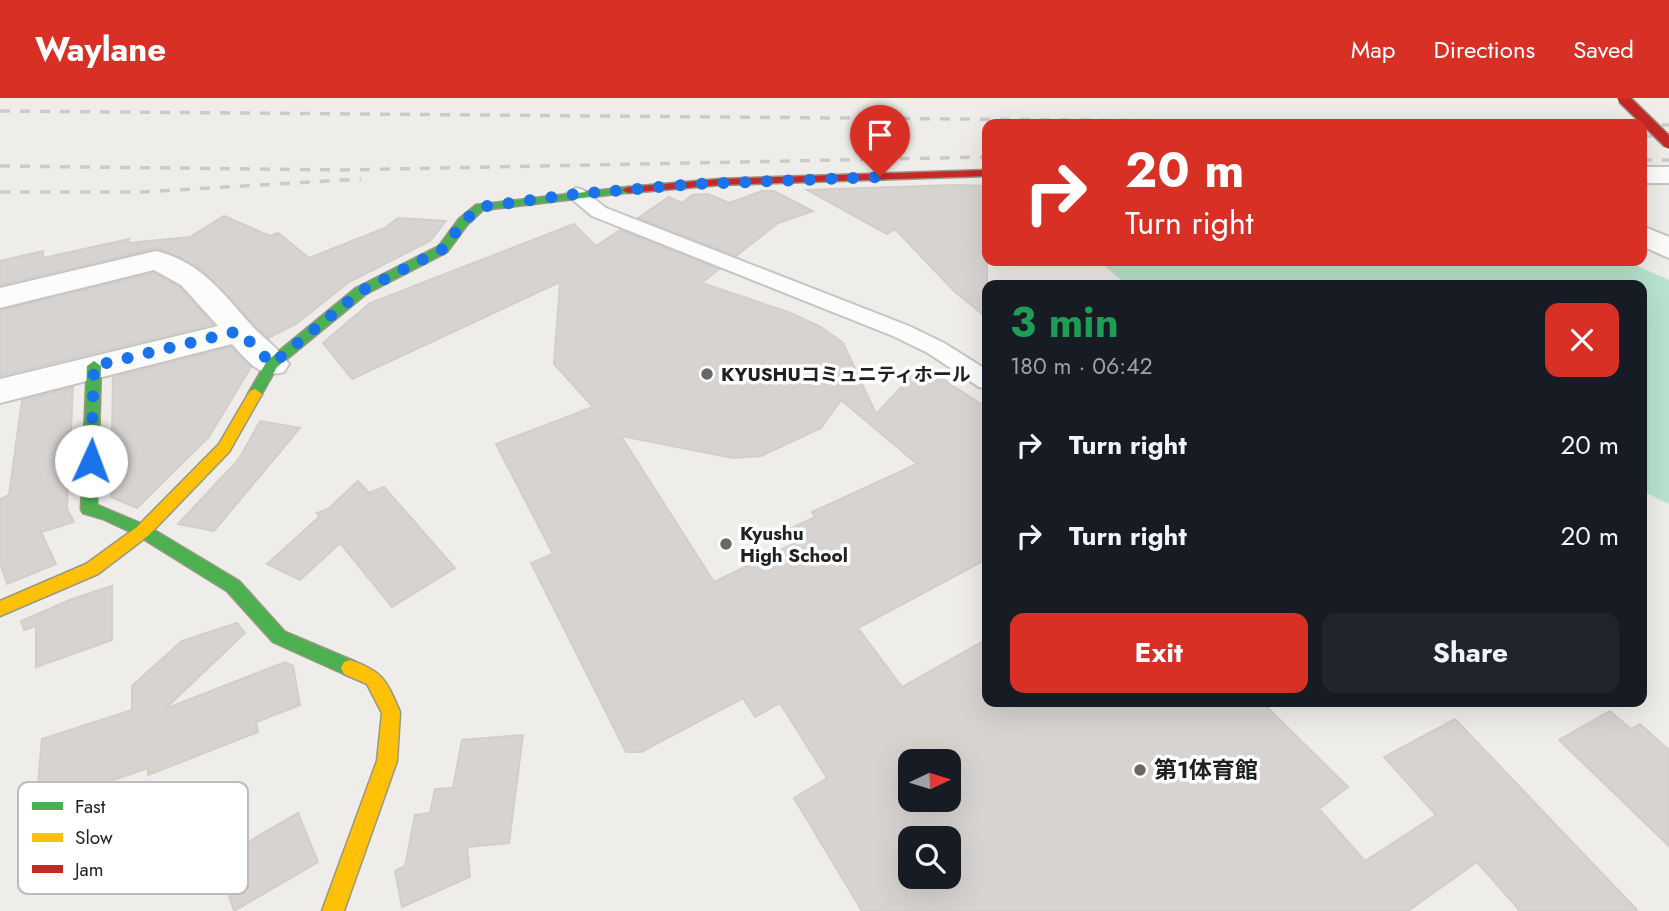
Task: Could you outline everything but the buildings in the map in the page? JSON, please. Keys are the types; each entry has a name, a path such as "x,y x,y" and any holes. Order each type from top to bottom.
{"street":[{"path":"1623,98 1644,119"},
{"path":"1647,121 1669,143"},
{"path":"0,609 92,569 143,531 224,448 272,364 361,291 443,249 463,222 480,207 576,194 720,183 982,173"},
{"path":"1647,175 1669,175"},
{"path":"1647,238 1669,249"},
{"path":"0,298 156,260 171,264 211,295 239,331 272,364"},
{"path":"0,391 239,331"},
{"path":"94,366 89,509 107,514 143,531 233,586 279,637 373,678 391,712 387,761 333,911"}],"lane":[{"path":"576,194 599,212 901,331 936,348 982,378"}],"green space":[{"path":"1105,266 1637,266 1669,280 1669,504 1647,493 1647,280 1121,280"}],"railway":[{"path":"0,111 982,119"},
{"path":"1647,125 1669,125"},
{"path":"1647,136 1669,136"},
{"path":"0,166 342,170 982,157"},
{"path":"1647,160 1669,160"},
{"path":"0,192 142,192 361,179"}],"traffic: fast":[{"path":"255,394 272,364 361,291 443,249 463,222 480,207 628,190"},
{"path":"94,366 89,509 107,514 143,531 233,586 279,637 350,668"}],"traffic: slow":[{"path":"0,609 92,569 143,531 224,448 255,394"},
{"path":"333,911 387,761 391,712 373,678 350,668"}],"traffic: jam":[{"path":"1623,98 1644,119"},
{"path":"1647,121 1669,143"},
{"path":"628,190 720,182 982,173"}],"place":[{"name":"KYUSHUコミュニティホール","path":"707,374"},
{"name":"Kyushu High School","path":"726,544"},
{"name":"第1体育館","path":"1140,770"}],"route":[{"path":"91,461 94,366 239,331 272,364 361,291 443,249 463,222 480,207 576,194 696,184 880,177"}]}
